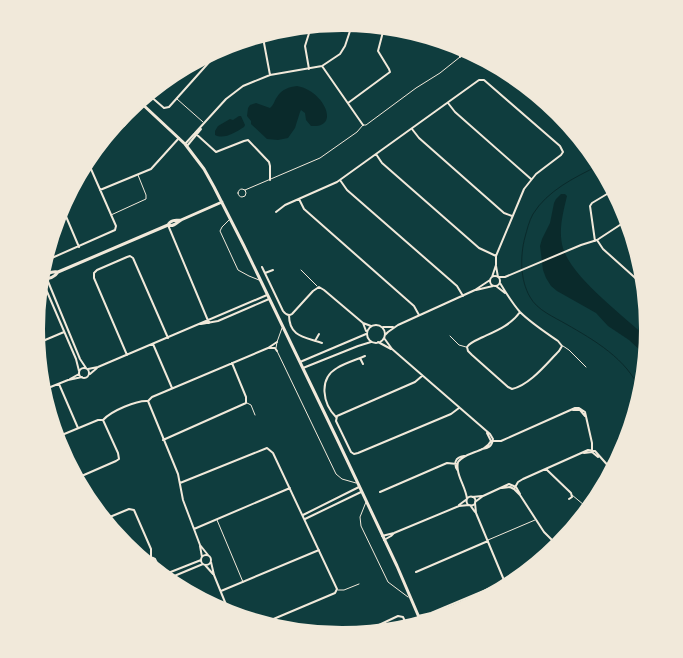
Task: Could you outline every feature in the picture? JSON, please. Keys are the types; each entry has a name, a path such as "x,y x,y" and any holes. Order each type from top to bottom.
{"street":[{"path":"186,145 222,103 233,93 249,83 270,75 322,66 343,50 350,31"},
{"path":"309,33 305,46 309,69"},
{"path":"348,104 390,72 378,51 382,34"},
{"path":"264,41 270,75"},
{"path":"154,98 165,108 169,107 209,63"},
{"path":"322,66 363,125"},
{"path":"276,212 285,205 332,185 340,180 479,80 484,80 560,146 563,152 531,179 522,192 496,256 498,277 506,293 520,312 558,341 562,346 559,351 534,376 512,389 472,355 468,351 467,347 471,343 501,329 520,312"},
{"path":"448,103 455,112 531,179"},
{"path":"144,106 186,145 204,169 222,202 359,487 419,617"},
{"path":"412,129 419,138 504,213 512,216"},
{"path":"196,134 216,152 244,140 248,140 269,163 270,180"},
{"path":"100,190 153,167 179,138"},
{"path":"376,154 382,163 479,248 496,256"},
{"path":"52,258 116,230 116,226 91,167"},
{"path":"340,180 343,185 357,198 457,286 463,296"},
{"path":"607,194 590,206 596,240 601,248 635,278"},
{"path":"299,199 304,209 414,306 419,315"},
{"path":"48,275 55,271 58,272 168,225 176,220 181,220 222,202"},
{"path":"66,216 79,247"},
{"path":"168,225 209,323"},
{"path":"475,290 495,286 506,277 596,240 621,225"},
{"path":"127,355 94,276 96,271 127,257 133,258 168,338"},
{"path":"378,342 394,327 475,290 490,280 496,265"},
{"path":"262,266 283,311 289,315 290,324 294,332 322,344"},
{"path":"266,274 273,270"},
{"path":"492,277 506,277"},
{"path":"490,280 491,283 506,293"},
{"path":"47,281 81,362 87,368 89,374"},
{"path":"289,315 293,314 318,287 322,288 363,323 371,326 394,327"},
{"path":"46,289 78,363 79,372 82,377"},
{"path":"49,388 68,380 82,377 86,378 98,367 267,295"},
{"path":"200,324 218,321 269,299"},
{"path":"363,323 371,342"},
{"path":"299,362 366,332 371,326"},
{"path":"382,327 385,332 385,337 392,349"},
{"path":"44,340 68,330"},
{"path":"315,341 319,334"},
{"path":"63,435 98,420 103,420 110,414 133,404 148,401 151,397 268,348 277,342"},
{"path":"302,369 371,342 378,342 392,349 492,436 490,447 458,458 456,464 456,468 466,489 474,498 476,513"},
{"path":"153,344 172,388"},
{"path":"268,348 275,348 277,351"},
{"path":"365,356 333,371 324,388 325,398 336,417 336,421 352,453 356,454 451,414 459,408"},
{"path":"360,358 363,364"},
{"path":"163,440 247,403 232,363"},
{"path":"68,380 83,368 98,367"},
{"path":"336,417 415,382 422,376"},
{"path":"59,384 78,428"},
{"path":"148,401 178,474 183,500 200,545 201,559 214,575"},
{"path":"492,441 501,441 572,411 575,408 580,408 585,412 592,443 592,451"},
{"path":"82,476 116,461 119,458 103,420"},
{"path":"180,483 267,448 273,453 337,585 337,590 335,593 273,619"},
{"path":"458,506 473,505 483,496 502,488 514,487 523,479 588,450 597,453 607,465"},
{"path":"380,492 447,463 456,464"},
{"path":"546,469 572,495 569,499"},
{"path":"303,515 359,487"},
{"path":"514,487 535,519 552,540"},
{"path":"194,529 290,488"},
{"path":"466,489 467,503 476,513 503,579"},
{"path":"305,519 361,492"},
{"path":"383,538 458,506 467,499 483,496"},
{"path":"110,517 129,509 134,510 151,549 151,557 157,563"},
{"path":"416,572 488,541"},
{"path":"200,545 210,557 214,575 226,603"},
{"path":"221,591 319,550"},
{"path":"170,572 201,559 205,555 208,555"},
{"path":"175,576 211,562"},
{"path":"431,613 474,596"},
{"path":"381,624 398,616 404,620"}],"lane":[{"path":"245,190 246,195 240,197 238,191 243,188 245,190 320,158 357,132 363,125 366,125 416,88 440,73 460,57"},
{"path":"176,99 204,125"},
{"path":"111,215 146,200 146,195 138,174"},
{"path":"230,218 220,231 235,265 240,272 260,280"},
{"path":"301,270 318,287"},
{"path":"282,328 277,342 277,351 336,474 342,479 357,483"},
{"path":"450,336 459,345 467,347"},
{"path":"562,346 569,350 586,367"},
{"path":"247,403 251,405 255,415"},
{"path":"572,495 583,504"},
{"path":"366,502 360,517 361,526 364,533 388,582 411,599"},
{"path":"217,519 243,582"},
{"path":"488,541 535,519"},
{"path":"337,590 344,590 359,584"}],"water":[{"path":"297,86 315,94 321,101 327,115 326,121 320,125 311,126 306,120 305,113 301,110 295,128 288,138 278,140 267,139 251,124 251,121 247,116 248,108 250,105 256,103 270,108 283,90"},
{"path":"241,116 245,125 244,127 226,136 222,137 215,135 215,131 218,126"},
{"path":"561,194 565,194 567,196 561,235 563,248 568,260 587,284 599,296 640,332 639,349 629,340 608,326 596,313 557,291 551,286 546,278 543,270 540,246 550,223 556,199"}],"waterway":[{"path":"593,169 571,180 546,198 533,214 523,244 522,268 524,283 530,297 537,306 609,351 627,369 635,381"}]}
